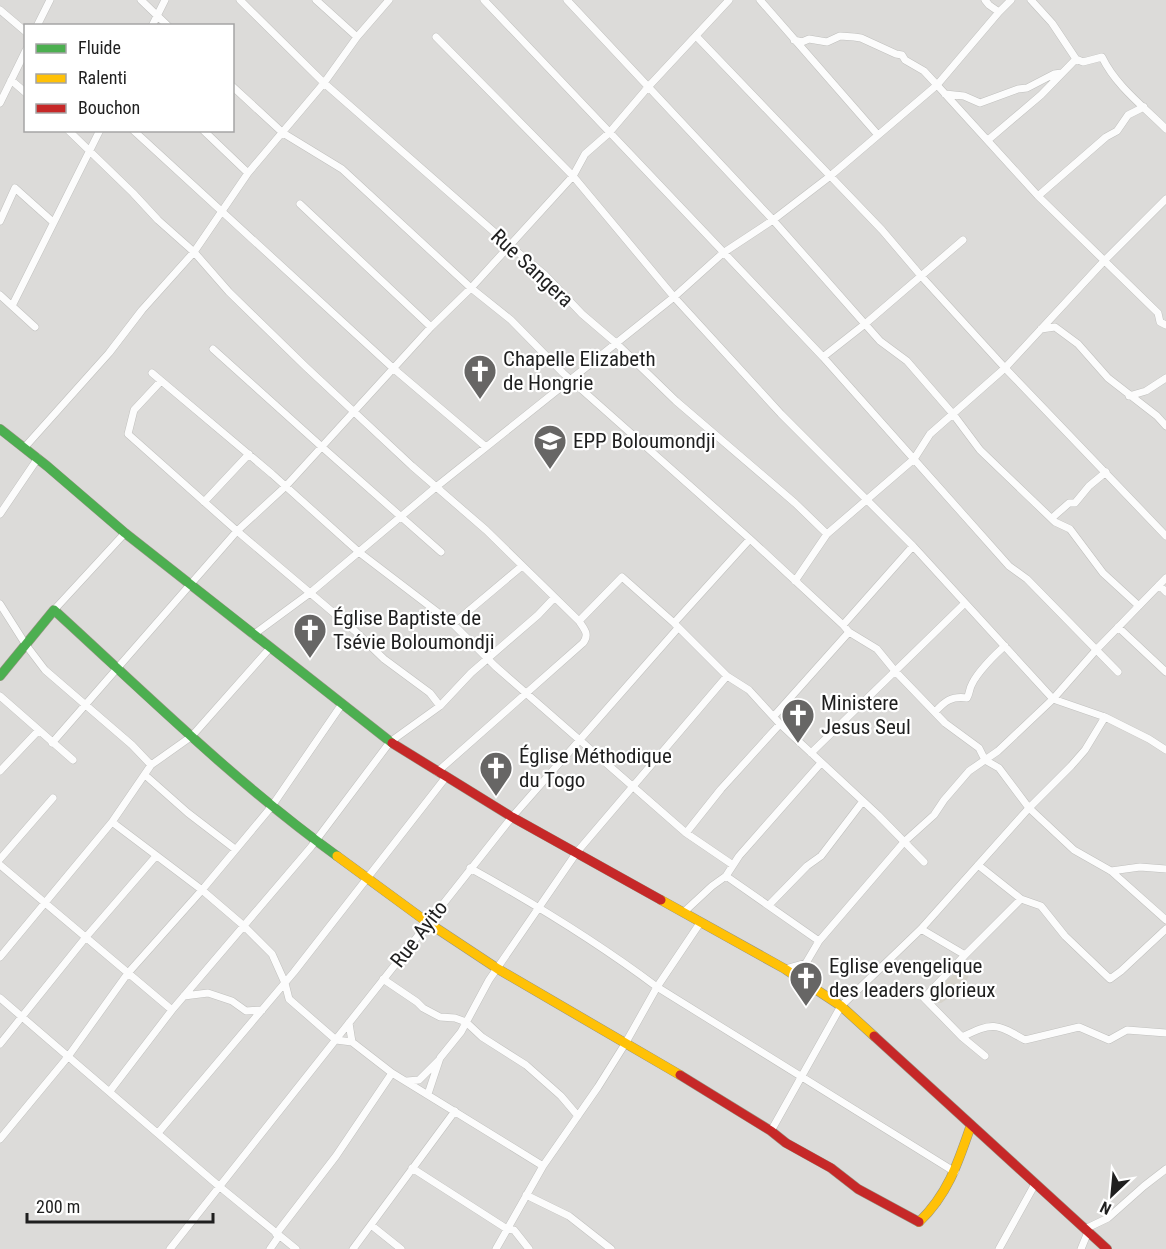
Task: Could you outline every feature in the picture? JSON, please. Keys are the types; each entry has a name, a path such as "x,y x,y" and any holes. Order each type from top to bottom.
{"street":[{"path":"38,24 50,0"},
{"path":"141,0 166,24"},
{"path":"153,24 165,0"},
{"name":"Rue Sangera","path":"240,0 324,83 544,274 582,314 616,343 676,401 795,502 827,534"},
{"path":"316,0 357,38"},
{"path":"24,448 109,353 142,310 194,252 248,173 324,83 389,0"},
{"path":"484,0 823,357 1009,566 1027,579 1118,672"},
{"path":"567,0 773,220 880,341 907,361 953,414 980,450 1055,522 1070,529 1103,573 1139,606"},
{"path":"52,743 119,669 237,531 286,486 374,388 471,288 573,176 585,154 609,133 729,0"},
{"path":"760,0 878,135"},
{"path":"985,0 999,12"},
{"path":"253,635 360,553 436,487 674,297 723,253 773,220 829,177 937,86 1011,0"},
{"path":"1031,0 1052,23 1076,59 1083,62 1102,57 1108,70 1130,95 1166,129"},
{"path":"0,10 24,30"},
{"path":"794,40 802,42 809,39 827,42 840,36 861,38 885,50 902,55 905,60 924,71 1038,196 1158,313 1160,322 1166,325"},
{"path":"436,37 573,176 674,297 781,414 913,546 1053,699 1105,717 1166,750"},
{"path":"697,37 882,230 1005,368 1166,536"},
{"path":"0,103 24,54"},
{"path":"988,140 1041,95 1076,59"},
{"path":"945,94 964,96 980,103 1027,88 1054,74 1062,73"},
{"path":"11,80 24,91"},
{"path":"234,88 283,133 342,169 471,288 511,320 570,380 750,539 849,632 877,649 945,723 980,748 985,760 999,768 1029,808 1074,850 1111,871 1166,920"},
{"path":"1038,196 1117,130 1128,115 1144,107"},
{"path":"70,132 158,220 194,252 229,291 354,411 486,530 579,621 587,633 587,638 441,775 369,878 285,983 158,1133"},
{"path":"12,306 99,132"},
{"path":"135,132 394,369 486,447"},
{"path":"205,132 248,173"},
{"path":"0,221 15,188 53,222"},
{"path":"795,581 827,534 914,459 930,434 1005,368 1104,261 1166,199"},
{"path":"300,204 431,327"},
{"path":"823,357 922,277 963,240"},
{"path":"0,295 36,327"},
{"path":"1041,329 1055,327 1078,344 1108,378 1166,426"},
{"path":"213,349 441,552"},
{"path":"152,373 286,486 360,553 453,624 527,694 634,785 686,833 733,865"},
{"path":"1129,396 1146,391 1166,378"},
{"path":"162,381 134,410 128,434 384,658 430,693 440,706"},
{"path":"0,429 38,458 125,533 390,742 512,817 785,969 841,1005 1107,1249"},
{"path":"204,502 249,454"},
{"path":"0,514 38,458"},
{"path":"1052,518 1069,503 1075,503 1095,480 1106,472"},
{"path":"0,676 54,610 125,533"},
{"name":"Rue Ayito","path":"170,1249 470,868 750,539"},
{"path":"843,625 913,546"},
{"path":"453,624 522,566"},
{"path":"579,621 622,577 676,625 727,676 748,690 780,724 924,862"},
{"path":"785,969 806,963 819,941 904,842 934,815 969,771 998,751 1053,699 1096,650 1166,578"},
{"path":"1159,585 1166,592"},
{"path":"110,1091 172,1010 316,841 390,742 440,706 471,673 554,598"},
{"path":"811,753 965,603"},
{"path":"0,604 45,670 132,745 151,765"},
{"path":"54,610 272,806 427,922 498,969 710,1092 786,1143 831,1168 858,1188 918,1223 935,1207 955,1172 971,1125"},
{"path":"1118,627 1166,672"},
{"path":"774,716 849,632"},
{"path":"935,712 945,701 957,696 967,698 970,694 970,687 979,672 1005,646"},
{"path":"0,957 112,822 151,765 192,736 270,648"},
{"path":"406,1081 419,1080 440,1058 466,1022 489,980 577,852 727,676"},
{"path":"0,696 73,760"},
{"path":"1,1137 68,1058 128,973 202,890 272,806 342,704"},
{"path":"771,1131 841,1005 921,930 1029,808 1084,750 1105,717"},
{"path":"686,833 721,789 780,724"},
{"path":"0,771 38,731"},
{"path":"684,912 726,876 821,763"},
{"path":"145,774 188,813 236,849"},
{"path":"0,859 53,798"},
{"path":"769,905 807,866 821,856 862,801"},
{"path":"112,822 202,890 244,926 272,954 285,983 289,999 336,1040 352,1042 392,1073 543,1166"},
{"path":"0,1044 86,937 156,856"},
{"path":"0,865 172,1010"},
{"path":"978,865 1021,899 1041,906 1065,936 1110,979 1166,929"},
{"path":"1111,871 1140,867 1166,869"},
{"path":"470,868 539,906 624,962 657,987 955,1172"},
{"path":"726,876 819,941"},
{"path":"985,1056 962,1037 924,998 1021,899"},
{"path":"496,1249 543,1166 625,1044 657,987 700,923"},
{"path":"921,930 965,955"},
{"path":"383,979 423,1008 440,1017 455,1018 466,1022 482,1037 526,1065 561,1096 578,1116"},
{"path":"184,996 208,993 232,1001 246,1011 262,1010"},
{"path":"0,998 220,1187 296,1249"},
{"path":"349,1023 352,1042"},
{"path":"962,1037 978,1029 999,1026 1025,1040 1079,1027 1109,1040 1127,1030 1166,1033"},
{"path":"428,1094 440,1058"},
{"path":"270,1249 301,1199 336,1156 392,1073"},
{"path":"353,1249 455,1111"},
{"path":"412,1168 507,1229 514,1230 529,1249"},
{"path":"1081,1249 1086,1230 1108,1218 1166,1169"},
{"path":"999,1249 1035,1184"},
{"path":"526,1195 569,1216 611,1249"},
{"path":"371,1225 400,1249"}],"shaded area":[{"path":"0,0 1166,0 1166,1249 0,1249"},
{"path":"961,969 969,972 968,978 959,991 941,1003 932,1003 927,1000 941,985"}],"traffic: fast":[{"path":"0,429 125,533 392,743"},
{"path":"0,676 54,610 227,768 337,856"}],"traffic: slow":[{"path":"337,856 427,922 498,969 680,1075"},
{"path":"661,900 785,969 841,1006 874,1036"},
{"path":"919,1222 945,1189 971,1125"}],"traffic: jam":[{"path":"392,743 512,817 661,900"},
{"path":"874,1036 1107,1249"},
{"path":"680,1075 771,1131 786,1143 831,1168 858,1189 919,1222"}],"place":[{"name":"Chapelle Elizabeth de Hongrie","path":"480,400"},
{"name":"EPP Boloumondji","path":"550,470"},
{"name":"Église Baptiste de Tsévie Boloumondji","path":"310,659"},
{"name":"Ministere Jesus Seul","path":"798,744"},
{"name":"Église Méthodique du Togo","path":"496,797"},
{"name":"Eglise evengelique des leaders glorieux","path":"806,1007"}]}
